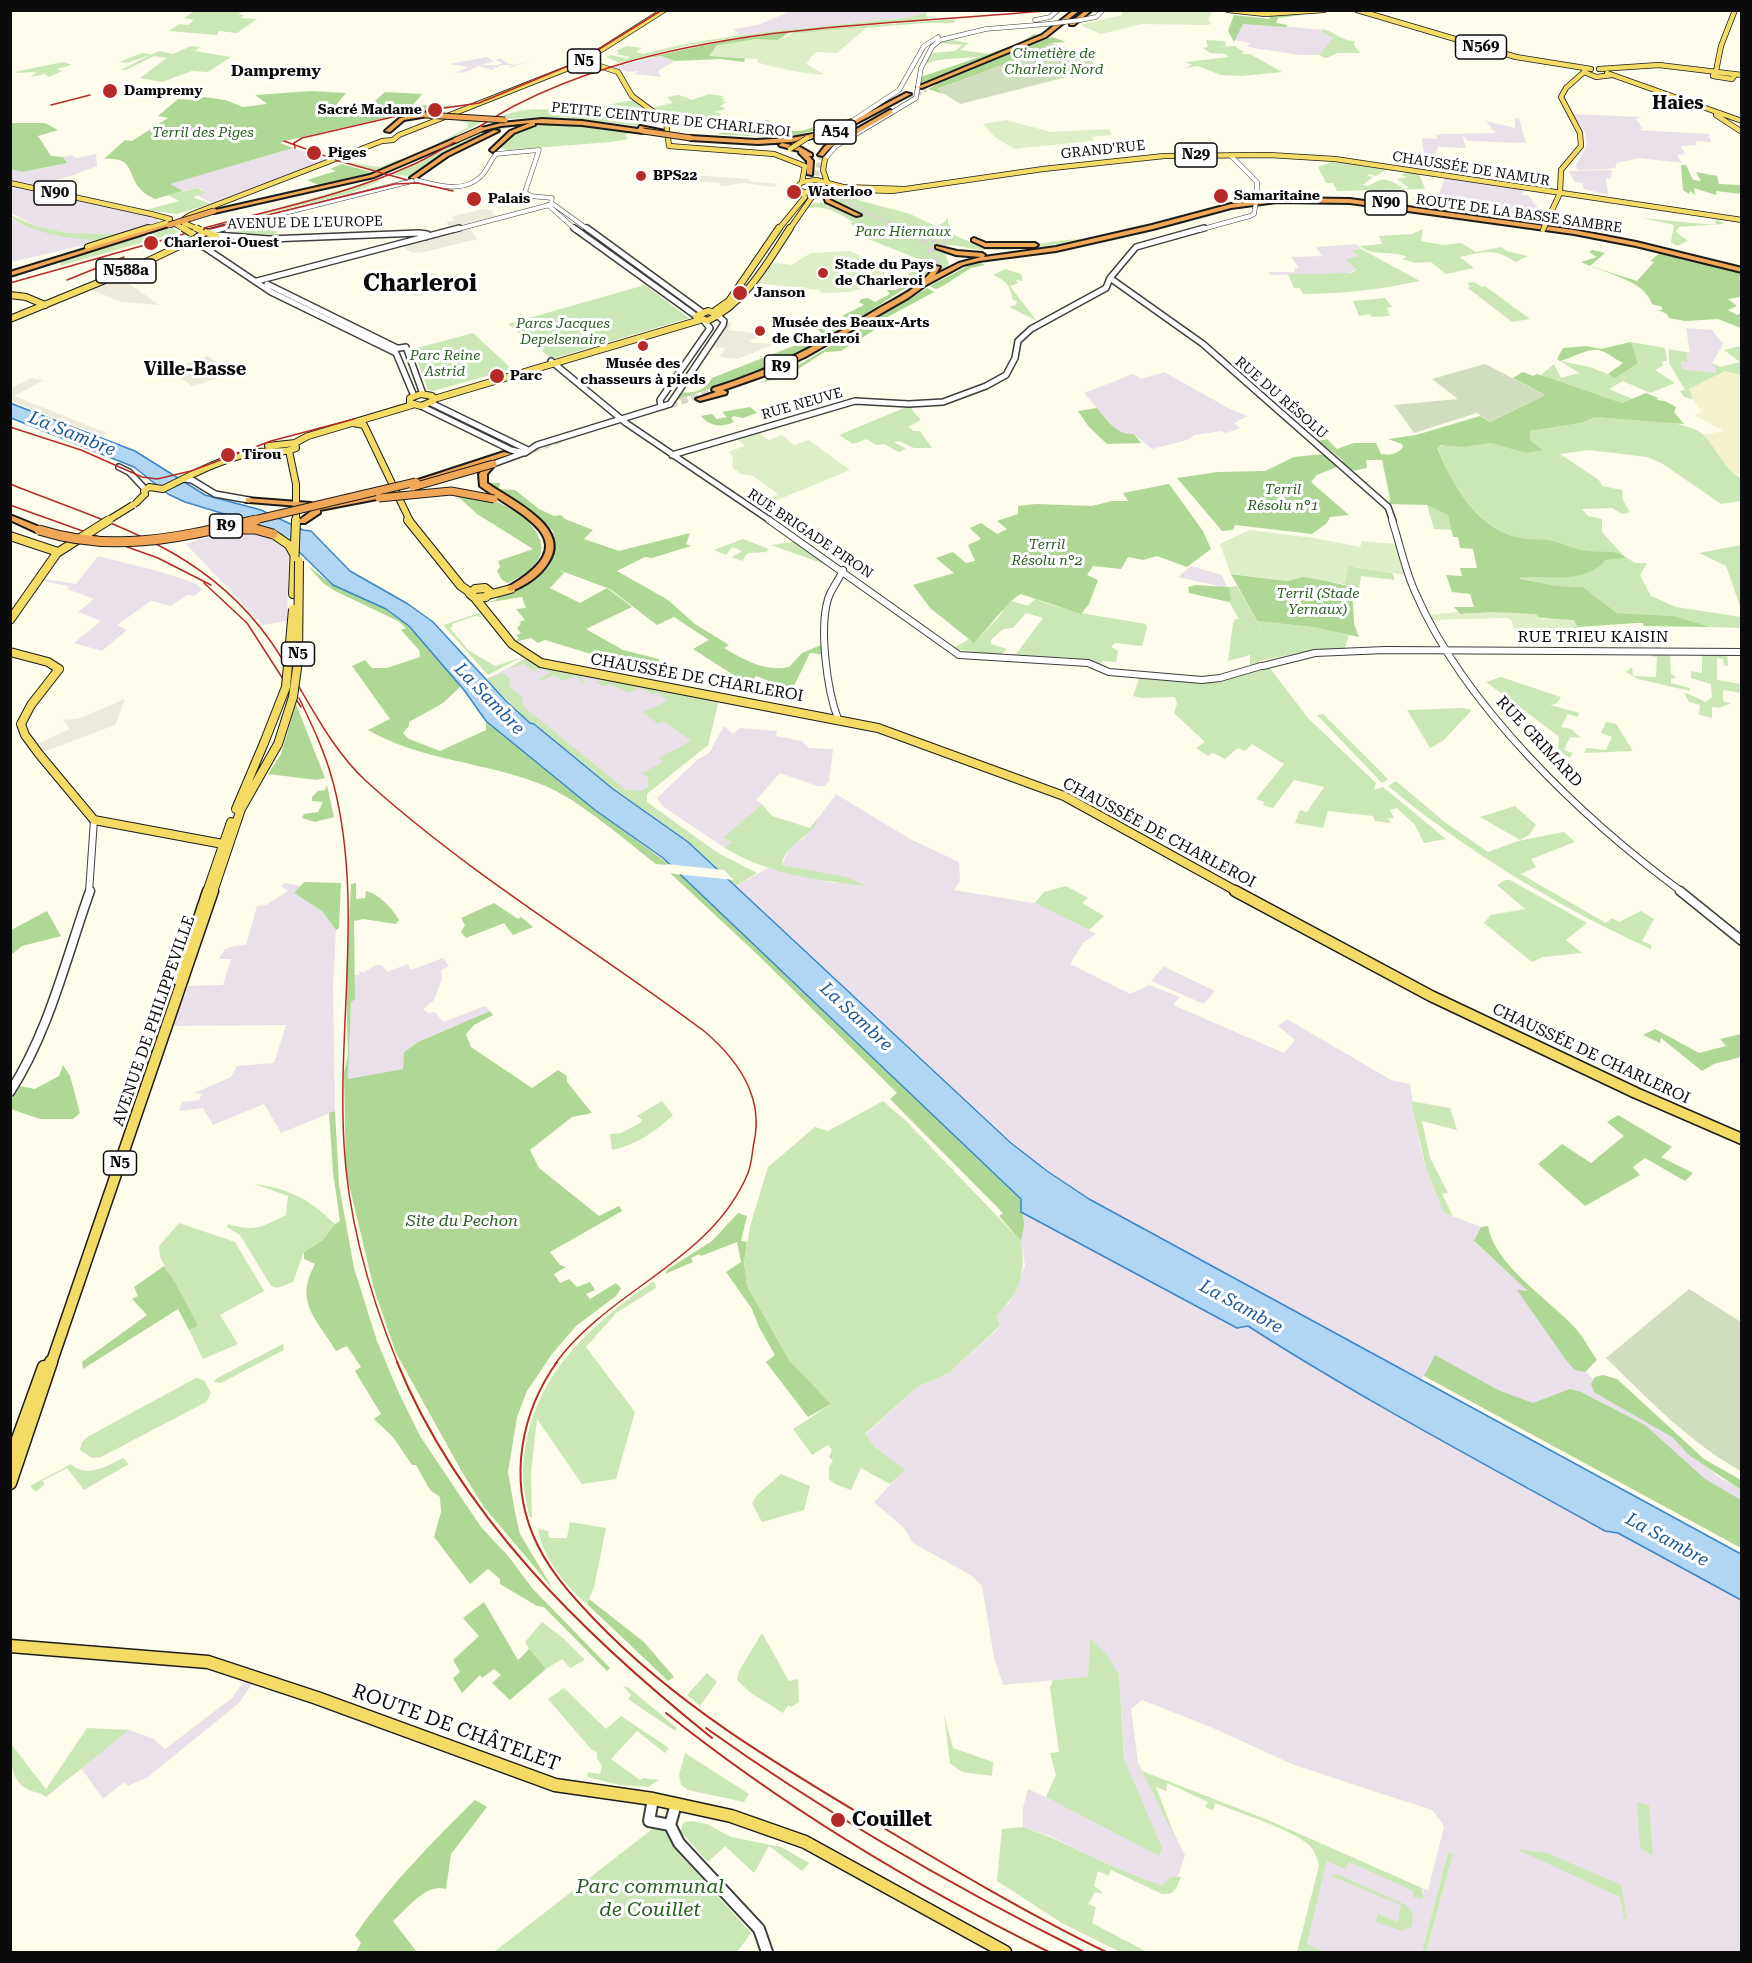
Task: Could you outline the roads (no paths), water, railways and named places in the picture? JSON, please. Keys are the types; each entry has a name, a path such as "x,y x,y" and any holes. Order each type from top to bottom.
{"highway":[{"path":"1052,32 1070,10"},
{"path":"921,88 930,82 1052,32 1080,10"},
{"path":"1037,42 1065,25 1080,10"},
{"path":"921,88 1064,30 1090,10"},
{"path":"852,121 908,95"},
{"path":"823,157 834,145 894,107 908,95"},
{"name":"A54","path":"753,142 791,141 838,131 908,95"},
{"path":"392,135 402,119 426,115 504,122 539,118 574,119 662,131"},
{"path":"515,122 539,118"},
{"path":"574,119 627,129"},
{"name":"PETITE CEINTURE DE CHARLEROI","path":"10,274 232,206 372,176 412,161 467,134 504,122 558,120 698,138 794,147 810,155"},
{"path":"413,180 439,159 472,142 493,132 518,127 504,122"},
{"path":"497,152 512,132 536,123 564,122 605,126"},
{"path":"736,141 799,151 810,160 810,174"},
{"path":"824,193 828,201 858,215"},
{"path":"1154,225 1256,200 1339,196 1385,203"},
{"name":"ROUTE DE LA BASSE SAMBRE","path":"1011,253 1057,247 1154,225 1227,204 1262,199 1319,197 1418,207 1584,231 1684,254"},
{"name":"ROUTE DE LA BASSE SAMBRE","path":"1011,253 1056,249 1246,202 1319,199 1363,203 1597,236 1684,254"},
{"path":"1256,200 1313,201 1548,227 1619,236 1656,246"},
{"path":"1154,225 1227,201"},
{"path":"1363,203 1391,209"},
{"path":"1418,207 1548,227 1670,252"},
{"path":"1410,212 1438,213"},
{"path":"974,240 985,244 1034,246 1127,230"},
{"path":"946,244 1011,253"},
{"path":"60,258 88,247"},
{"path":"944,274 951,261 938,248 972,255 1011,253"},
{"path":"925,283 972,261 1011,253"},
{"path":"1684,254 1742,269"},
{"name":"R9","path":"716,390 779,368 841,334 925,283 937,267"},
{"path":"700,399 777,374 834,342 841,334"},
{"name":"R9","path":"10,517 62,538 105,544 163,539 298,515 459,470 507,454"},
{"path":"491,466 484,472 482,481 493,495 541,524 551,542 550,552 542,566 528,579 509,587"},
{"path":"298,515 361,501 491,466"},
{"path":"249,500 311,505 368,497 405,488 298,515"},
{"path":"361,501 446,490 493,495"},
{"path":"105,544 130,546 162,544 242,529 273,534"}],"main road":[{"name":"N5","path":"179,221 392,135 582,62 662,10"},
{"path":"1228,10 1265,14 1324,10"},
{"path":"1233,10 1268,13 1309,10"},
{"name":"N569","path":"1357,10 1512,56 1599,69 1742,121"},
{"name":"N569","path":"1363,10 1406,24"},
{"path":"1735,10 1721,46 1717,70 1713,76 1732,79 1738,75"},
{"path":"582,62 591,63 622,75 632,96 666,121 669,128 666,143 669,146 788,153 807,138 852,121"},
{"name":"N569","path":"1558,63 1594,76 1606,73"},
{"path":"1599,69 1659,65 1717,70 1738,75"},
{"path":"1606,73 1616,68"},
{"name":"N569","path":"1584,72 1591,69"},
{"path":"1562,194 1562,170 1578,153 1581,139 1562,97 1566,88 1580,78 1584,72"},
{"path":"1580,78 1594,76"},
{"path":"1713,111 1714,114 1742,132"},
{"name":"N5","path":"383,139 392,141 392,135"},
{"path":"719,316 796,206 805,197 797,187 802,182 805,166 788,153"},
{"name":"GRAND'RUE","path":"802,193 904,189 1141,157 1230,155 1309,157"},
{"path":"10,620 58,552 134,504 146,490 287,442 295,443 308,436 353,423 365,422 412,405 421,406 432,399 699,319 719,316 738,303 812,197 824,193 829,184 823,170 823,157"},
{"name":"CHAUSSÉE DE NAMUR","path":"1309,157 1562,194"},
{"path":"1548,227 1562,194 1569,161"},
{"name":"CHAUSSÉE DE NAMUR","path":"1376,166 1397,167 1562,194"},
{"path":"810,174 816,180"},
{"path":"802,182 816,180"},
{"name":"GRAND'RUE","path":"816,180 829,184 904,189"},
{"name":"N90","path":"10,182 179,221"},
{"name":"N29","path":"1506,186 1540,190"},
{"name":"N29","path":"1562,194 1742,221"},
{"path":"162,216 183,214 216,205"},
{"path":"151,214 161,220 153,226"},
{"name":"N90","path":"151,214 179,221"},
{"path":"179,221 197,241 208,241 216,236"},
{"path":"88,247 153,226 179,221 216,236"},
{"name":"N588a","path":"10,319 197,241 204,232"},
{"path":"14,295 46,305"},
{"name":"N588a","path":"11,325 13,320 46,305"},
{"path":"699,319 702,312 719,316"},
{"path":"412,405 409,400 414,396 423,394 432,399"},
{"path":"365,422 407,518 461,586 474,593 488,594 509,587"},
{"path":"277,447 287,452 296,448 295,443"},
{"name":"N5","path":"287,452 296,484 298,515 295,556"},
{"name":"AVENUE DE PHILIPPEVILLE","path":"10,1483 242,809 278,744 293,697 298,661 298,515"},
{"path":"273,534 289,545 295,556"},
{"path":"10,536 58,552"},
{"path":"48,549 71,544"},
{"name":"AVENUE DE PHILIPPEVILLE","path":"10,1461 177,983 223,844 286,687 291,651 295,556"},
{"path":"474,593 481,607"},
{"path":"481,607 488,594"},
{"name":"CHAUSSÉE DE CHARLEROI","path":"481,607 512,644 526,656 561,669 838,719 899,735 1064,796 1187,866 1431,996 1636,1093 1742,1139"},
{"path":"10,652 48,662 59,669 31,705 21,724 10,727"},
{"path":"21,724 25,735 39,754 94,820 223,844"},
{"name":"ROUTE DE CHÂTELET","path":"10,1646 208,1662 317,1698 555,1785 653,1799 731,1816 805,1842 1005,1953"}],"street":[{"path":"823,157 836,146 912,102 921,88 916,81 931,47 939,40 977,31 1047,21 1058,10"},
{"path":"852,121 899,90 924,46 934,38 958,31 1047,21 1081,20 1096,17 1103,10"},
{"path":"204,232 227,229 413,180 442,187 461,186 483,174 497,152 539,150 525,192 551,203 702,312"},
{"path":"1110,278 1136,247 1254,214 1257,182 1230,155"},
{"path":"260,283 551,203"},
{"path":"551,203 564,220 710,328 660,400 661,406"},
{"path":"796,206 804,207"},
{"path":"216,236 227,229"},
{"name":"AVENUE DE L'EUROPE","path":"216,236 268,239 419,233 427,234 425,238"},
{"path":"197,241 243,275 320,309 395,350 414,396"},
{"name":"RUE DU RÉSOLU","path":"1110,278 1157,309 1253,387 1388,507"},
{"name":"RUE NEUVE","path":"672,455 855,401 943,402 998,382 1013,364 1018,341 1036,325 1106,288 1110,278"},
{"path":"260,283 275,294 309,311 395,350 406,349 423,394"},
{"path":"309,311 320,309"},
{"path":"491,466 525,452 670,404 719,316"},
{"name":"RUE BRIGADE PIRON","path":"553,363 644,436 843,570 959,655"},
{"path":"432,399 525,452"},
{"path":"421,406 525,452"},
{"path":"119,467 146,490 159,487"},
{"path":"182,478 192,480 214,494 249,500"},
{"name":"RUE GRIMARD","path":"1388,507 1415,593 1444,649 1487,707 1598,824 1637,859 1703,908 1742,941"},
{"path":"838,719 834,712 828,675 827,602 843,570"},
{"name":"RUE TRIEU KAISIN","path":"959,655 1093,664 1108,672 1202,680 1220,678 1315,653 1444,649 1742,652"},
{"path":"10,1092 27,1066 41,1031 91,887 94,820"},
{"path":"653,1799 649,1821 670,1825"},
{"path":"676,1804 670,1825 679,1843 759,1929 767,1953"}],"water":[{"name":"La Sambre","path":"10,403 135,451 205,495 261,510 303,530 311,531 350,571 408,604 433,622 506,701 530,723 613,789 688,842 1011,1143 1047,1171 1089,1199 1741,1554 1741,1600 1618,1533 1605,1531 1380,1406 1248,1326 1237,1328 1021,1212 1021,1199 663,858 595,810 486,721 464,690 409,626 386,609 333,585 281,534 254,523 185,502 168,494 134,467 11,418"}],"tunnel":[{"path":"910,99 926,89"},
{"path":"821,155 816,177 835,195 905,230"},
{"path":"902,228 925,243 933,254 937,267"},
{"path":"921,234 946,244"},
{"path":"660,408 716,390"},
{"path":"523,453 565,438"}],"tram line":[{"path":"294,145 302,138 410,113 479,103 580,61 662,10"},
{"path":"51,105 90,95"},
{"path":"284,141 294,145"},
{"path":"294,145 339,161 407,180"},
{"path":"210,229 395,184 418,183 453,191"},
{"path":"67,280 124,257"},
{"path":"10,427 81,450 142,477 157,479 191,471 271,441 354,419"}],"railway":[{"path":"204,228 310,201 387,176 425,159 514,106 562,84 665,52 775,33 1055,10"},
{"path":"10,283 184,234"},
{"path":"10,484 118,526 152,542 184,560 215,582 243,608 269,639 338,749 366,781 406,816 490,880 704,1031 737,1067 751,1094 756,1125 748,1173 732,1203 710,1229 685,1252 603,1315 577,1338 555,1364"},
{"path":"10,505 158,558 211,585"},
{"path":"204,583 247,623 301,707"},
{"path":"299,698 326,760 342,826 347,871 348,917 343,1099 346,1173 355,1229 369,1283 398,1364"},
{"path":"397,1362 423,1418 455,1471 491,1522 530,1570 618,1658 712,1738"},
{"path":"557,1362 545,1381 527,1424 522,1446 522,1491 526,1513 538,1547 559,1580 585,1610 657,1678 762,1753 959,1872 1047,1922 1106,1952"},
{"path":"666,1713 757,1781 851,1843 949,1900 1049,1952"},
{"path":"706,1728 751,1760 890,1848 1084,1952"}],"place":[{"name":"Dampremy","path":"110,91"},
{"name":"Sacré Madame","path":"435,110"},
{"name":"Piges","path":"314,153"},
{"name":"BPS22","path":"641,176"},
{"name":"Waterloo","path":"794,192"},
{"name":"Samaritaine","path":"1221,196"},
{"name":"Palais","path":"474,199"},
{"name":"Charleroi-Ouest","path":"151,243"},
{"name":"Stade du Pays de Charleroi","path":"823,273"},
{"name":"Janson","path":"740,293"},
{"name":"Musée des Beaux-Arts de Charleroi","path":"760,331"},
{"name":"Musée des chasseurs à pieds","path":"643,346"},
{"name":"Parc","path":"497,376"},
{"name":"Tirou","path":"228,455"},
{"name":"Couillet","path":"838,1820"}],"district":[{"name":"Dampremy","path":"276,71"},
{"name":"Haies","path":"1678,104"},
{"name":"Charleroi","path":"420,284"},
{"name":"Ville-Basse","path":"195,370"}],"park label":[{"name":"Cimetière de Charleroi Nord","path":"1054,62"},
{"name":"Terril des Piges","path":"203,133"},
{"name":"Parc Hiernaux","path":"903,232"},
{"name":"Parcs Jacques Depelsenaire","path":"563,332"},
{"name":"Parc Reine Astrid","path":"445,364"},
{"name":"Terril Résolu n°1","path":"1283,498"},
{"name":"Terril Résolu n°2","path":"1047,554"},
{"name":"Terril (Stade Yernaux)","path":"1318,602"},
{"name":"Site du Pechon","path":"462,1221"},
{"name":"Parc communal de Couillet","path":"650,1898"}]}
